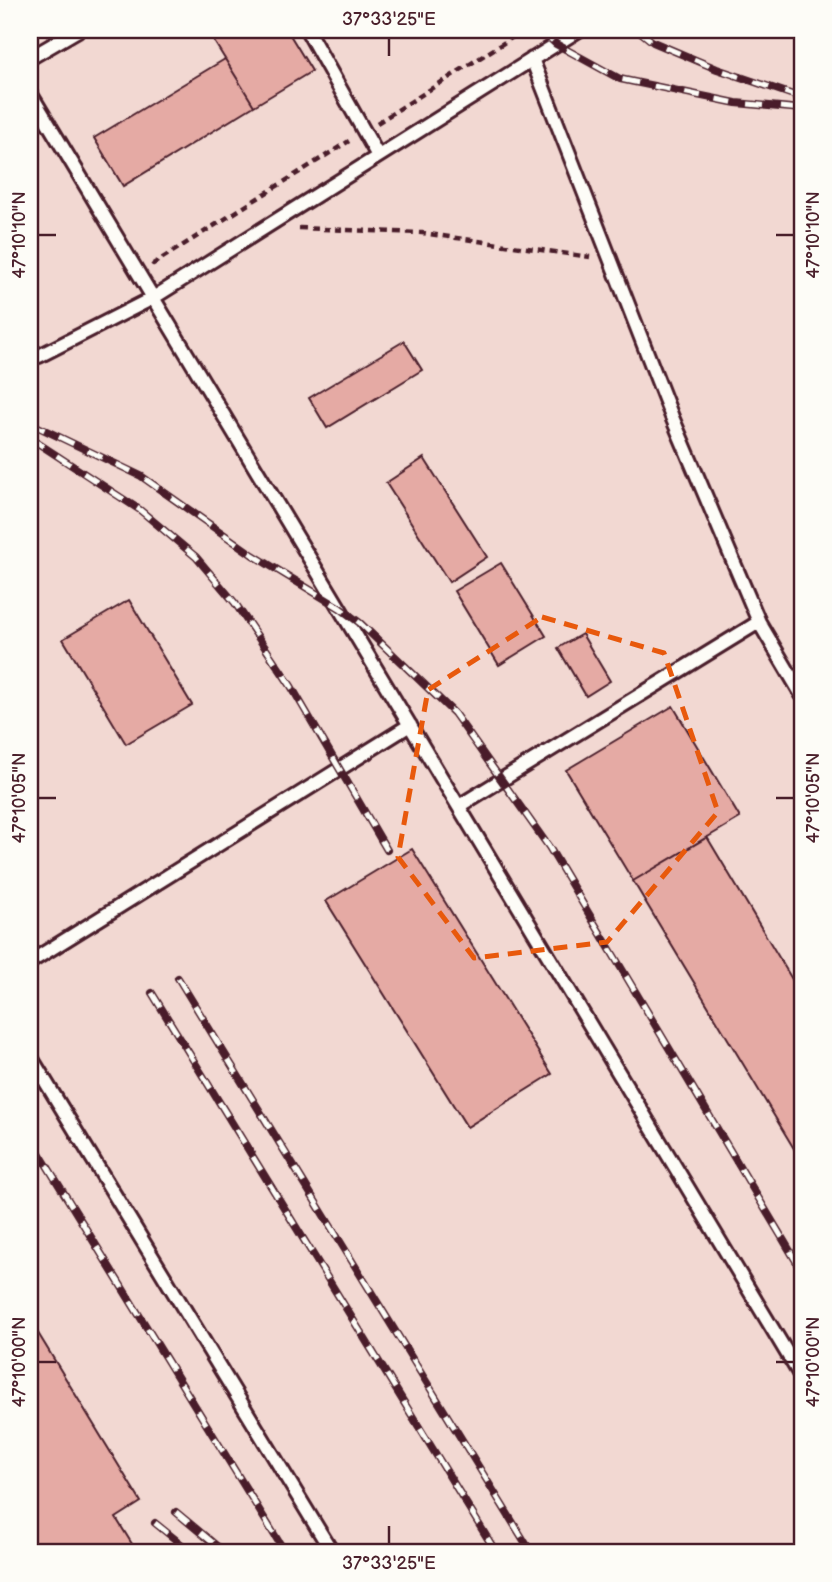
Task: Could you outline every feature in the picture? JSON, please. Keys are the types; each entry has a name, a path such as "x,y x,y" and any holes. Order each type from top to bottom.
{"lane":[{"path":"30,58 78,30"},
{"path":"307,30 378,156"},
{"path":"30,356 39,356 153,298 579,30"},
{"path":"532,59 672,417 759,622 802,695"},
{"path":"30,93 802,1378"},
{"path":"459,806 759,622"},
{"path":"30,962 410,725"},
{"path":"30,1056 332,1552"}],"path":[{"path":"153,264 524,30"},
{"path":"267,226 422,233 611,260"}],"highlighted area":[{"path":"542,617 664,653 718,812 607,942 474,958 398,857 428,690"}],"shaded area":[{"path":"30,30 802,30 802,1552 30,1552"}],"building":[{"path":"207,30 287,30 312,71 254,106"},
{"path":"225,59 254,106 123,186 94,138"},
{"path":"404,341 422,370 327,428 309,398"},
{"path":"424,458 487,557 449,582 386,483"},
{"path":"501,563 546,636 499,665 454,591"},
{"path":"129,600 192,705 126,744 63,639"},
{"path":"582,634 610,681 586,696 558,648"},
{"path":"673,706 740,818 633,881 566,770"},
{"path":"707,837 802,996 802,1162 633,881"},
{"path":"412,849 552,1074 467,1127 326,901"},
{"path":"30,1320 141,1502 116,1518 137,1552 30,1552"}],"railway":[{"path":"541,30 556,44 620,79 736,103 802,109"},
{"path":"638,30 653,42 717,69 802,98"},
{"path":"30,423 141,476 253,555 340,608 360,623 454,713 549,847 802,1271"},
{"path":"30,438 140,510 196,557 235,603 291,686 387,850"},
{"path":"178,978 531,1552"},
{"path":"152,993 496,1552"},
{"path":"30,1138 285,1552"},
{"path":"176,1512 224,1552"},
{"path":"155,1523 191,1552"}]}
